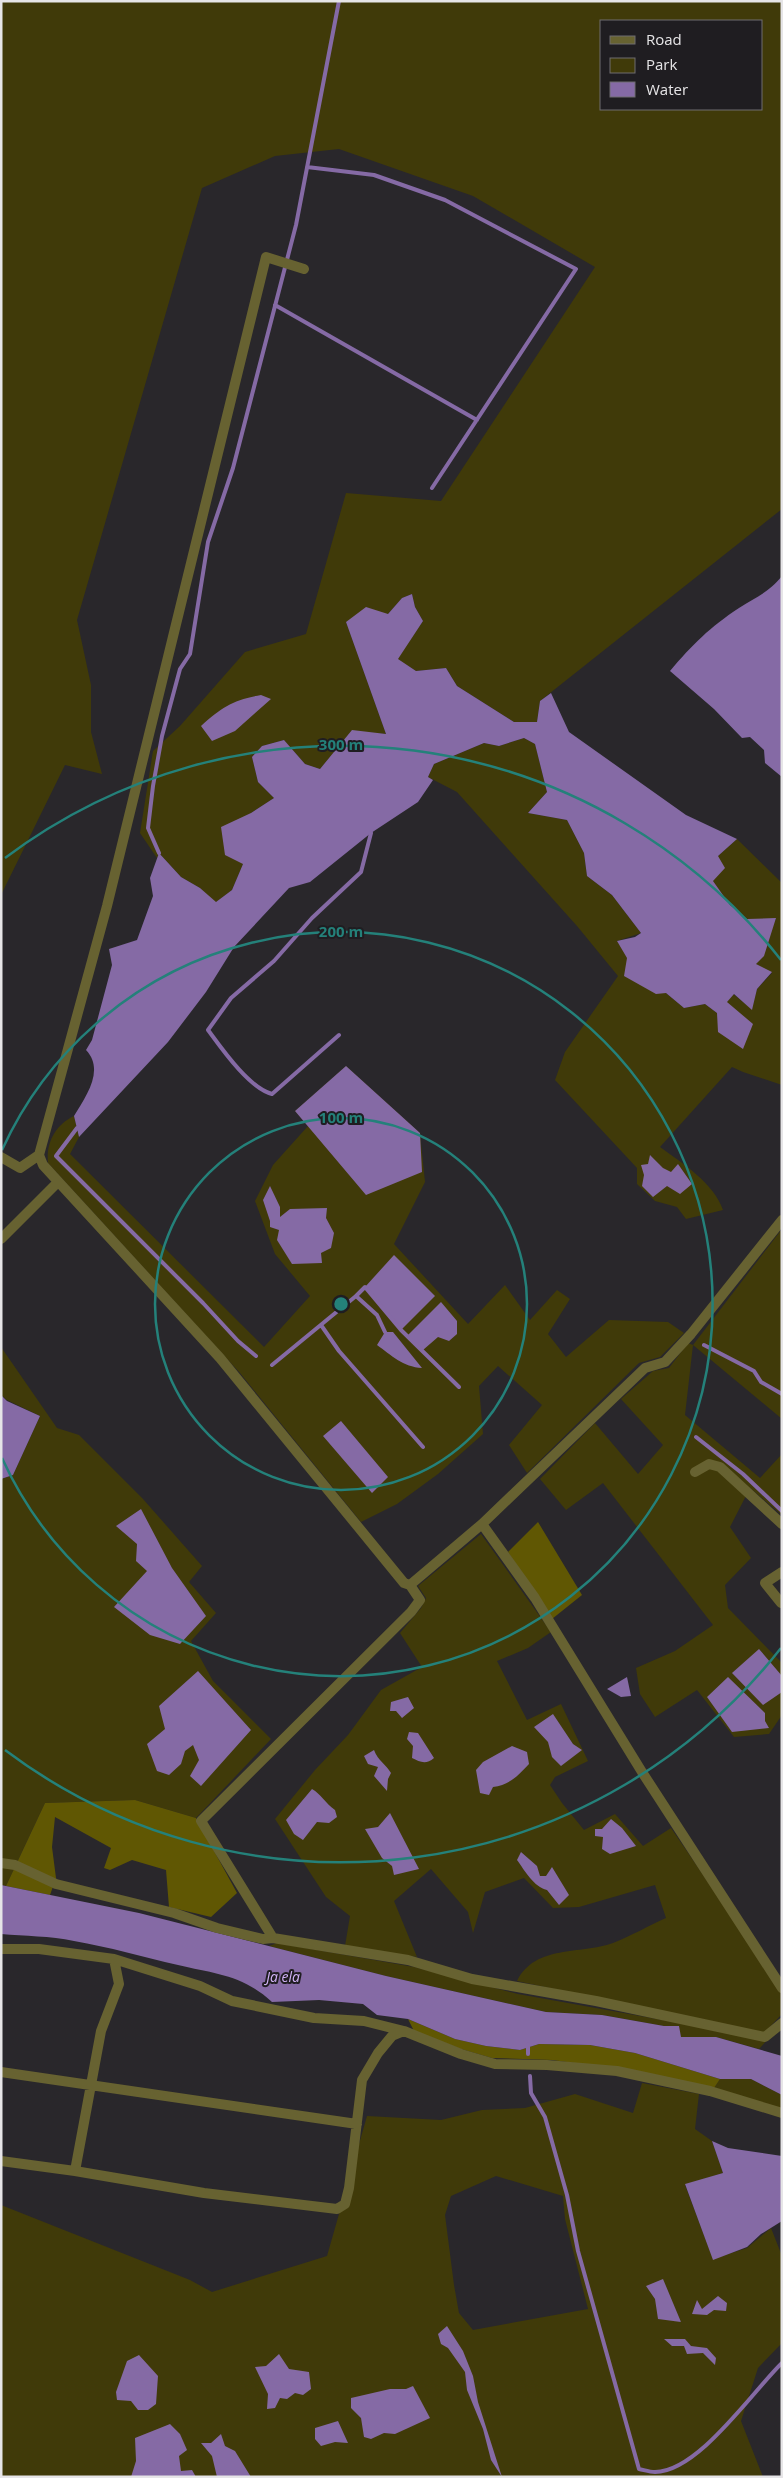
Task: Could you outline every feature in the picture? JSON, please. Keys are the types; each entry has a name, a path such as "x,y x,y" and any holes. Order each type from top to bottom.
{"street":[{"path":"273,1938 201,1821 411,1612 420,1600 410,1585 404,1583 220,1358 58,1182 43,1165 39,1155 107,906 266,256 300,267"},
{"path":"1,1157 20,1168 39,1155"},
{"path":"1,1239 58,1182"},
{"path":"410,1585 482,1524 645,1368 665,1362 692,1334 782,1220"},
{"path":"695,1472 709,1464 720,1467 782,1524"},
{"path":"482,1524 535,1598 653,1789 776,1982 782,1988"},
{"path":"781,1603 765,1583 782,1572"},
{"path":"1,1864 15,1865 56,1884 174,1913 216,1928 263,1939 273,1938 408,1960 472,1979 596,2000 765,2037 782,2023"},
{"path":"1,1949 39,1950 114,1959 200,1986 232,2001 314,2018 364,2021 404,2031 462,2054 495,2064 546,2065 617,2071 710,2091 782,2113"},
{"path":"75,2171 89,2084 101,2031 118,1984 114,1959"},
{"path":"1,2161 75,2171 204,2193 337,2209 345,2204 362,2080 378,2053 392,2036 404,2031"},
{"path":"1,2072 357,2124"}],"green space":[{"path":"1,1 782,1 782,509 540,701 537,722 514,722 457,686 446,668 416,671 397,659 423,621 415,607 412,594 402,598 388,614 346,622 386,734 352,731 320,769 305,764 284,740 262,746 252,757 258,782 274,798 251,813 243,864 232,890 215,903 200,888 181,877 159,853 157,858 140,833 153,751 180,726 245,652 306,634 346,493 441,501 595,267 473,196 339,149 275,156 202,188 77,620 91,685 91,732 102,774 65,765 1,895"},
{"path":"524,738 535,744 547,792 528,813 567,820 584,853 587,876 612,895 641,933 617,941 666,993 684,1008 705,1004 717,1013 733,994 752,1009 757,989 772,973 755,964 776,919 747,919 730,905 713,881 718,856 737,839 782,883 782,1085 732,1067 660,1147 705,1182 719,1200 723,1210 686,1219 677,1207 655,1201 637,1184 637,1168 555,1080 565,1052 618,976 577,926 457,792 428,777 434,764 484,743 499,746"},
{"path":"346,1066 420,1133 425,1182 394,1244 468,1324 505,1285 530,1320 557,1290 570,1299 548,1334 566,1357 609,1320 668,1322 684,1333 660,1357 639,1363 527,1473 509,1445 542,1405 498,1366 479,1386 483,1434 438,1474 397,1504 361,1522 240,1373 48,1163 50,1142 53,1135 62,1124 74,1116 79,1137 70,1154 264,1347 310,1296 275,1254 255,1201 273,1165 308,1126 295,1111"},
{"path":"782,1229 782,1419 693,1345"},
{"path":"688,1343 693,1345 685,1415 760,1478 782,1454 782,1515 750,1488 730,1527 751,1558 725,1585 728,1608 782,1663 782,1715 769,1734 734,1737 697,1690 655,1717 640,1694 636,1668 675,1651 713,1625 603,1483 566,1510 540,1479 595,1423 638,1474 663,1445 621,1399 653,1371 669,1368"},
{"path":"1,1347 57,1428 79,1435 143,1499 202,1566 189,1582 216,1613 191,1641 213,1681 271,1739 196,1818 135,1800 45,1803 6,1886 1,1885 1,1479 13,1475 40,1416 7,1400 1,1395"},
{"path":"481,1534 551,1632 528,1648 497,1661 527,1720 561,1704 588,1761 555,1777 550,1785 584,1830 615,1814 643,1846 671,1828 782,1990 782,2014 763,2034 517,1981 525,1969 535,1961 560,1953 600,1947 613,1943 666,1918 655,1885 579,1907 553,1908 524,1878 485,1892 473,1933 468,1912 431,1869 394,1901 417,1957 345,1946 350,1916 326,1897 275,1819 315,1770 348,1735 381,1690 422,1667 400,1633 421,1608 426,1598 418,1586"},
{"path":"277,1943 414,1967 518,1994 768,2039 759,2049 716,2037 681,2037 678,2026 664,2026 602,2015 546,2012 386,1976 269,1946"},
{"path":"720,2079 751,2079 782,2095 782,2109 714,2088"},
{"path":"642,2083 699,2094 695,2129 712,2141 723,2173 685,2185 713,2259 747,2248 771,2228 782,2256 782,2343 758,2368 741,2421 763,2477 1,2477 1,2205 190,2280 212,2292 327,2256 367,2116 441,2120 482,2110 525,2108 575,2094 633,2113","holes":["496,2176 563,2196 565,2219 588,2309 473,2330 459,2313 454,2285 445,2215 451,2196"]}],"shaded area":[{"path":"538,1522 582,1595 552,1619 508,1552"},
{"path":"135,1800 196,1818 237,1893 211,1917 169,1907 166,1870 132,1860 110,1870 104,1868 111,1848 55,1817 52,1847 56,1878 50,1895 6,1886 45,1803"},
{"path":"408,2019 455,2039 486,2046 520,2050 539,2044 590,2045 635,2053 720,2079 714,2088 633,2071 552,2060 492,2058 461,2049 414,2031"}],"water":[{"path":"782,576 782,777 765,763 764,750 750,737 742,738 714,709 670,671 710,629 767,591"},
{"path":"412,594 415,607 423,621 398,659 416,671 446,668 457,686 514,722 537,722 540,701 551,693 569,732 686,815 737,839 718,856 725,868 713,881 730,905 747,919 776,918 764,956 756,964 772,972 757,989 752,1010 734,994 727,1002 753,1024 743,1049 718,1032 717,1013 705,1004 684,1008 666,993 656,994 624,976 627,958 617,941 635,937 641,933 612,895 587,876 584,853 567,820 528,813 547,792 535,744 524,738 499,746 484,743 434,764 428,777 433,780 418,802 371,833 310,882 289,888 234,947 206,992 168,1042 79,1137 74,1116 88,1092 94,1074 94,1066 86,1050 92,1040 112,965 109,949 137,940 153,896 150,878 159,853 181,877 200,888 216,902 232,890 243,864 225,855 221,827 251,813 274,798 258,782 252,757 262,746 284,740 305,764 320,769 352,730 386,734 346,622 366,607 388,614 402,598"},
{"path":"261,695 271,699 235,731 212,741 201,726 228,705"},
{"path":"346,1066 420,1133 422,1172 366,1195 295,1111"},
{"path":"650,1155 663,1168 671,1172 678,1164 692,1184 680,1194 667,1186 653,1197 642,1186 644,1175 641,1165 648,1164"},
{"path":"270,1186 280,1207 280,1217 290,1209 327,1208 326,1218 334,1233 331,1248 321,1253 322,1263 292,1264 277,1240 279,1230 270,1227 270,1221 263,1200"},
{"path":"394,1255 435,1296 401,1330 365,1287"},
{"path":"441,1302 457,1321 457,1334 449,1341 438,1337 423,1350 408,1335"},
{"path":"385,1332 393,1332 422,1368 403,1363 377,1345"},
{"path":"1,1395 7,1401 40,1416 13,1475 1,1479"},
{"path":"341,1421 388,1477 372,1493 323,1436"},
{"path":"141,1509 172,1568 206,1616 180,1644 150,1635 114,1607 147,1571 136,1561 137,1544 116,1526"},
{"path":"759,1649 782,1676 782,1692 763,1705 732,1673"},
{"path":"198,1671 251,1730 201,1786 190,1776 199,1760 193,1745 185,1751 181,1764 169,1775 157,1771 147,1744 165,1729 159,1706"},
{"path":"627,1677 631,1696 621,1697 607,1689"},
{"path":"728,1677 765,1713 765,1721 769,1728 732,1732 707,1697"},
{"path":"408,1697 414,1708 402,1718 396,1711 390,1711 391,1702"},
{"path":"553,1714 573,1744 582,1750 561,1766 552,1757 548,1742 534,1727"},
{"path":"409,1732 418,1733 434,1758 426,1762 420,1762 412,1758 413,1746 407,1739"},
{"path":"512,1746 527,1752 529,1764 513,1779 493,1787 489,1795 480,1793 476,1770 483,1762"},
{"path":"374,1750 391,1773 388,1779 387,1791 374,1776 378,1767 368,1764 364,1756"},
{"path":"312,1789 335,1810 337,1817 329,1823 317,1822 303,1840 294,1834 286,1820"},
{"path":"390,1813 419,1869 394,1875 392,1866 382,1858 365,1829 378,1827"},
{"path":"611,1819 622,1828 636,1846 610,1854 602,1849 603,1837 595,1836 595,1829 602,1829"},
{"path":"521,1852 537,1866 540,1876 546,1876 552,1867 569,1895 559,1905 547,1890 538,1886 523,1869 517,1860"},
{"name":"Ja ela","path":"1,1885 139,1913 386,1976 546,2012 602,2015 664,2026 679,2026 681,2037 716,2037 782,2056 782,2095 751,2079 720,2079 635,2053 590,2045 539,2044 520,2050 486,2046 455,2039 408,2019 377,2015 363,2004 319,2000 272,2002 261,1993 238,1980 216,1973 65,1939 1,1934"},
{"path":"712,2141 728,2148 782,2156 782,2221 761,2234 747,2247 713,2260 685,2184 723,2173"},
{"path":"663,2279 681,2322 658,2319 655,2299 646,2286"},
{"path":"718,2296 727,2303 726,2311 714,2310 707,2315 692,2314 697,2300 702,2309"},
{"path":"447,2326 463,2351 473,2376 478,2402 502,2477 491,2460 483,2429 467,2390 465,2372 448,2348 441,2344 438,2334"},
{"path":"664,2339 685,2339 691,2346 707,2348 716,2358 715,2365 703,2353 687,2354 684,2346 672,2346"},
{"path":"279,2354 289,2369 309,2372 311,2389 303,2395 295,2393 287,2399 280,2398 275,2408 267,2409 268,2394 255,2367 266,2366"},
{"path":"139,2355 158,2376 156,2404 148,2410 138,2410 131,2401 117,2400 116,2392 127,2361"},
{"path":"413,2386 430,2418 395,2434 384,2433 371,2439 364,2437 361,2418 351,2408 351,2398 390,2389 406,2389"},
{"path":"338,2421 348,2443 335,2442 321,2446 315,2439 315,2428"},
{"path":"170,2424 180,2434 187,2450 179,2456 181,2471 192,2470 196,2477 131,2477 136,2461 135,2438"},
{"path":"221,2434 225,2446 235,2451 251,2477 217,2477 212,2456 201,2443 211,2443"}],"waterway":[{"path":"159,853 148,828 162,736 180,669 190,654 208,542 233,468 296,225 339,1"},
{"path":"307,167 374,175 445,200 576,269 432,488"},
{"path":"275,305 477,420"},
{"path":"339,1035 272,1094 263,1090 245,1076 208,1030 231,998 274,961 312,918 361,872 371,833"},
{"path":"77,1128 56,1156 203,1303 238,1341 256,1356"},
{"path":"356,1296 365,1287 401,1330 459,1387"},
{"path":"272,1365 356,1296 377,1315 385,1332"},
{"path":"321,1325 339,1351 423,1447"},
{"path":"704,1345 754,1371 761,1382 782,1394"},
{"path":"696,1437 743,1474 782,1511"},
{"path":"528,2044 528,2054"},
{"path":"530,2076 531,2093 545,2117 567,2195 578,2251 639,2469 655,2472 672,2469 689,2459 723,2428 782,2363"}]}
